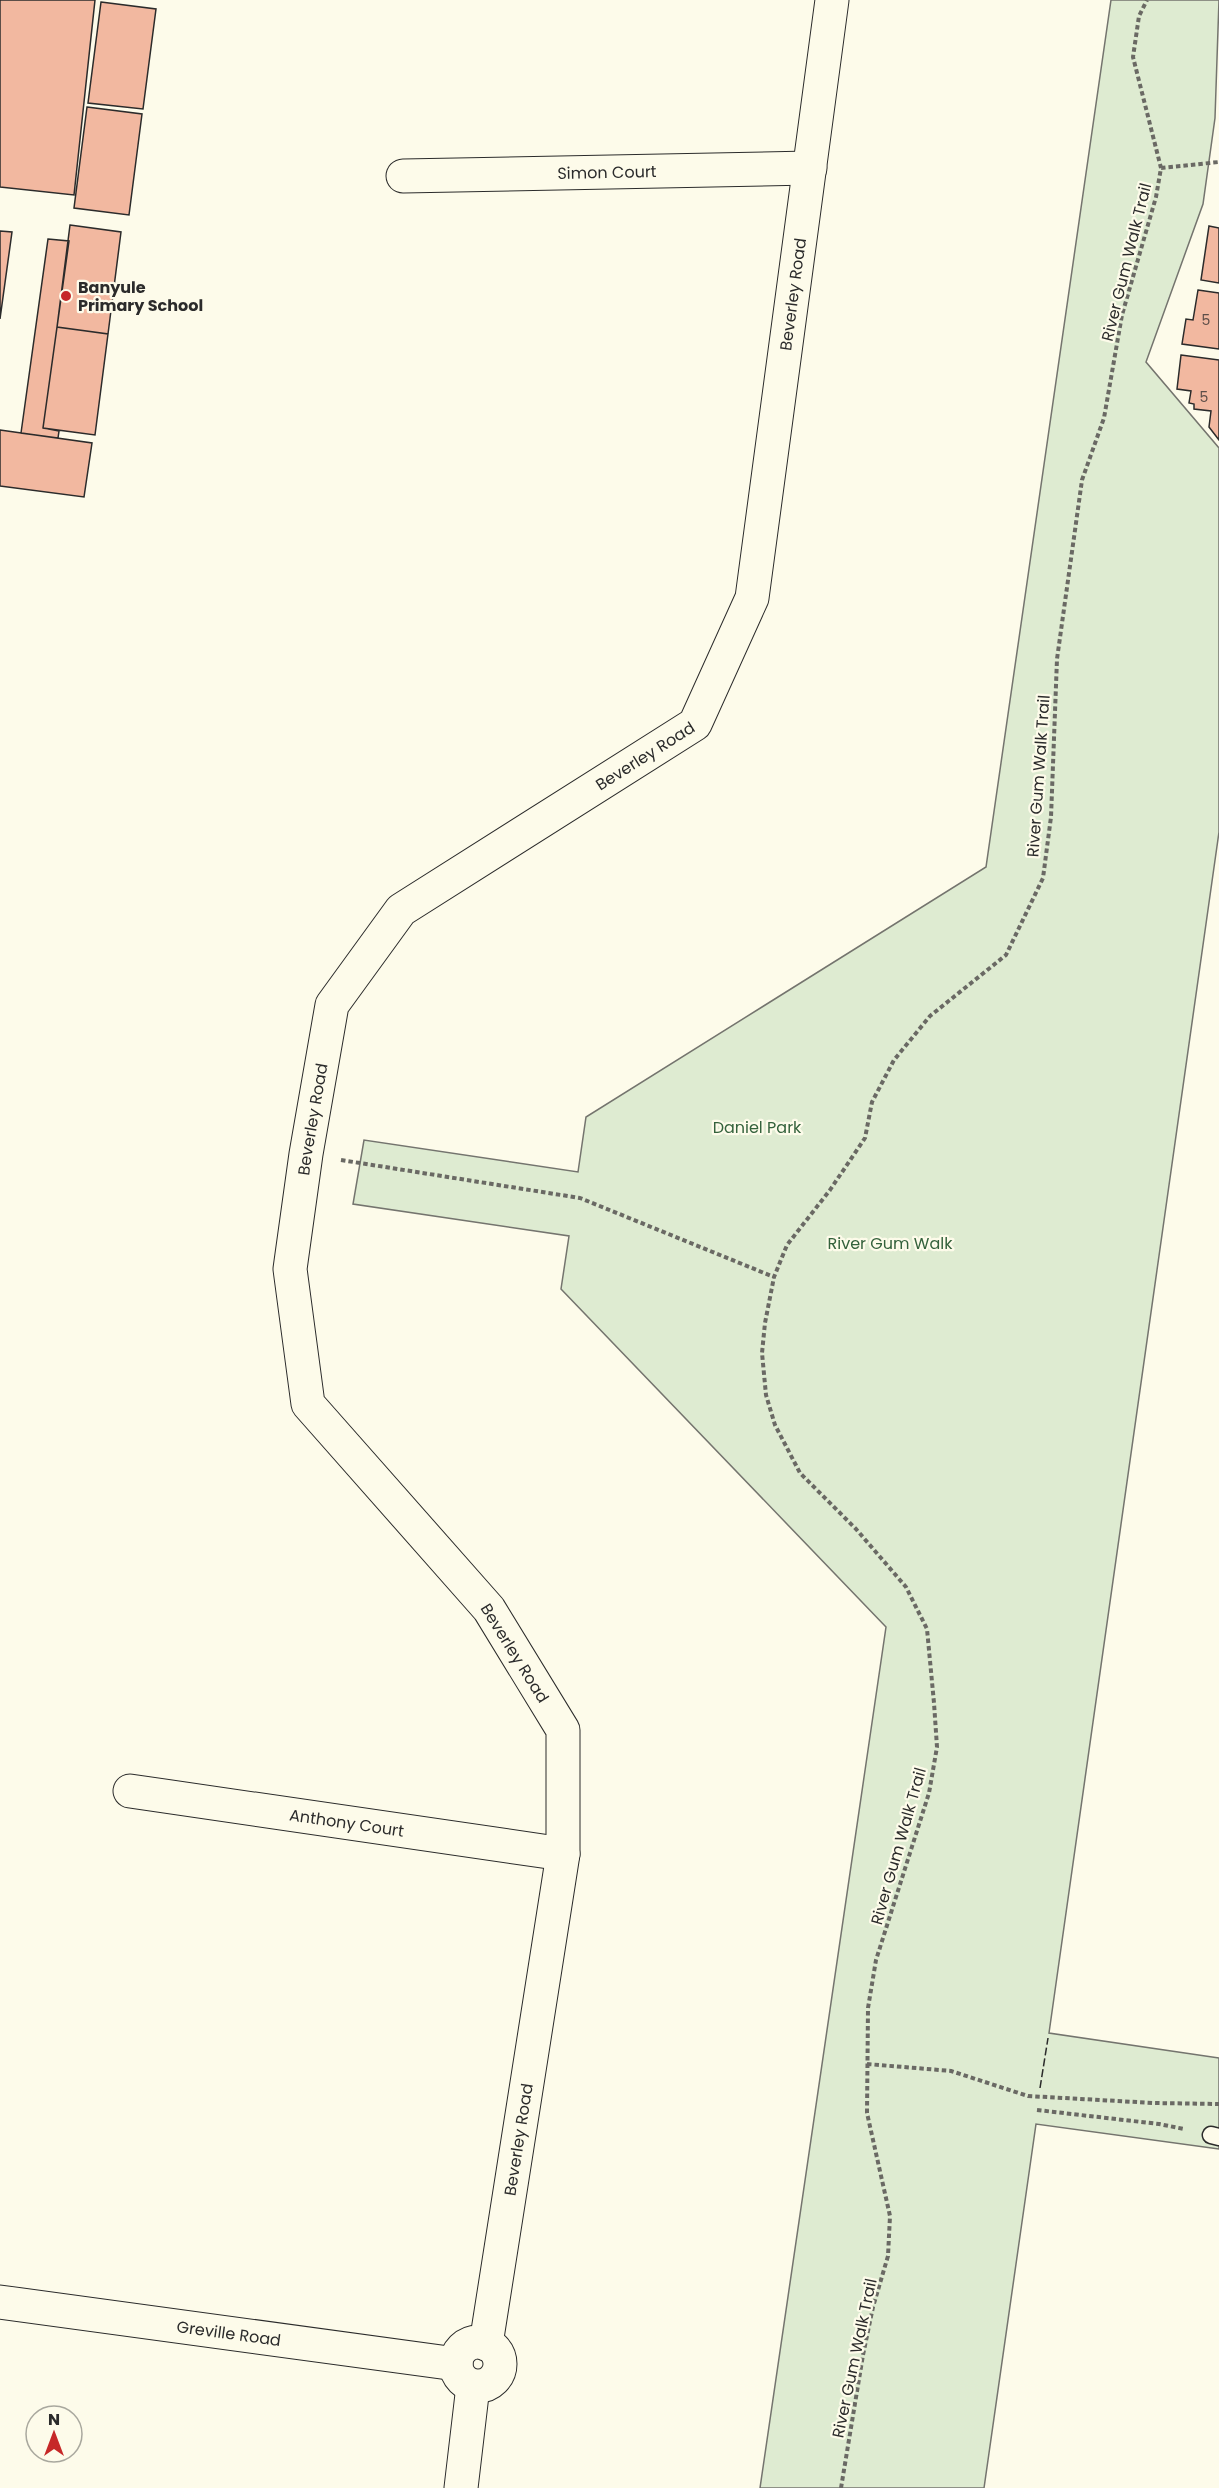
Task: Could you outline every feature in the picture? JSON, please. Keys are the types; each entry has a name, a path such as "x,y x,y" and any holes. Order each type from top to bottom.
{"street":[{"name":"Beverley Road","path":"465,2375 483,2386 498,2374 500,2366 499,2356 486,2344 563,1854 563,1730 489,1609 308,1404 290,1269 306,1154 332,1005 400,910 695,724 752,598 832,0"},
{"name":"Simon Court","path":"403,176 810,168"},
{"name":"Anthony Court","path":"130,1791 563,1854"},
{"name":"Greville Road","path":"0,2301 465,2375"},
{"path":"460,2488 465,2375"}],"path":[{"name":"River Gum Walk Trail","path":"841,2488 865,2345 888,2256 890,2216 867,2113 868,2008 876,1960 929,1793 937,1747 927,1629 906,1587 856,1529 800,1473 775,1425 766,1395 762,1353 765,1323 774,1277 787,1245 830,1190 865,1138 873,1102 894,1060 930,1016 1006,956 1043,878 1051,817 1057,659 1082,480 1104,418 1122,315 1156,197 1161,168 1133,57 1139,16 1147,0"},
{"path":"1161,168 1219,162"},
{"path":"306,1154 580,1198 774,1277"},
{"path":"867,2064 951,2071 1029,2096 1219,2104"},
{"path":"1037,2110 1159,2124 1215,2136"}],"green space":[{"name":"River Gum Walk","path":"1111,0 1219,0 1215,118 1203,204 1146,362 1219,448 1219,832 1049,2033 1219,2058 1219,2149 1036,2124 984,2488 760,2488 886,1627 561,1289 569,1236 353,1204 364,1140 578,1172 586,1117 986,867"}],"building":[{"path":"0,0 95,0 74,195 0,187"},
{"path":"101,2 156,9 143,109 88,103"},
{"path":"87,107 142,114 129,215 74,208"},
{"path":"70,225 121,232 108,334 57,327"},
{"path":"1209,226 1219,228 1219,283 1201,280"},
{"path":"0,231 12,232 0,319"},
{"path":"48,239 69,241 43,428 59,431 58,438 21,433"},
{"path":"1198,290 1219,293 1219,349 1182,344 1186,319 1193,320"},
{"path":"57,327 108,334 95,435 43,428"},
{"path":"1181,355 1219,360 1219,440 1209,427 1211,411 1194,409 1194,404 1189,403 1191,391 1177,389"},
{"path":"0,430 92,443 84,497 0,486"}],"fence":[{"path":"1040,2088 1048,2038"}],"place":[{"name":"Banyule Primary School","path":"66,296"}],"park label":[{"name":"Daniel Park","path":"757,1127"}]}
